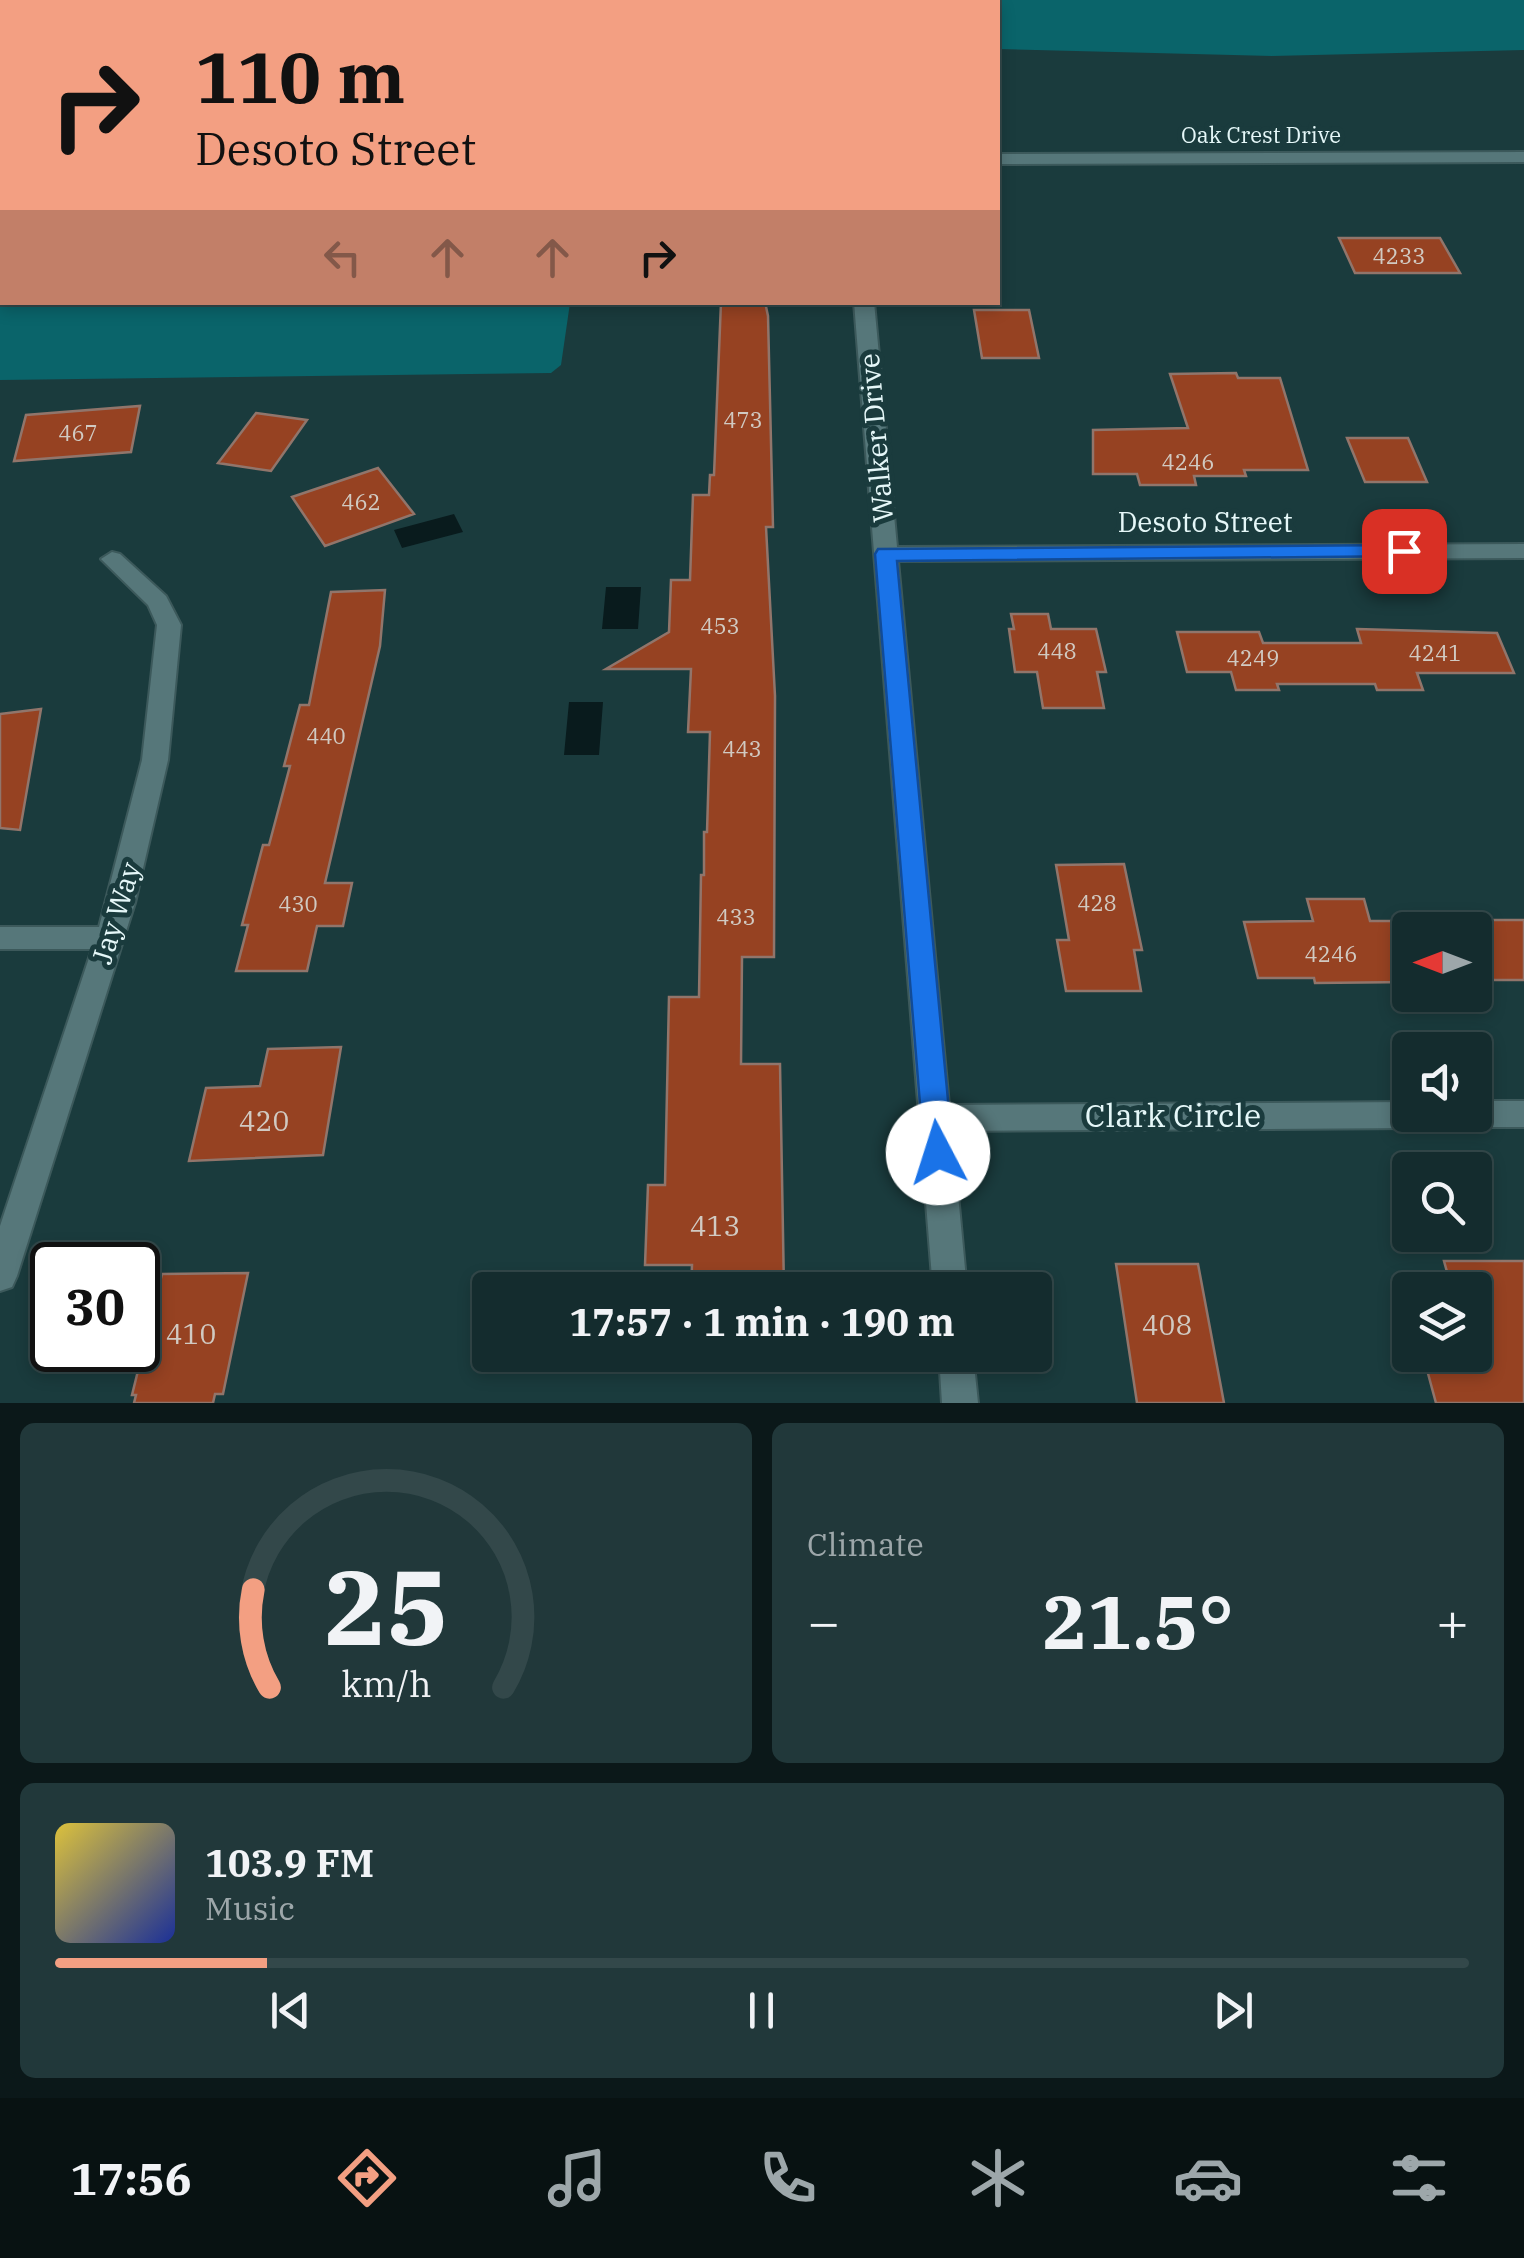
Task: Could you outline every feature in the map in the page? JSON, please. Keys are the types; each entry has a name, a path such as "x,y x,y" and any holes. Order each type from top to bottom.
{"street":[{"name":"Oak Crest Drive","path":"1000,158 1524,157"},
{"name":"Walker Drive","path":"864,305 948,1272"},
{"name":"Desoto Street","path":"886,554 1524,551"},
{"name":"Jay Way","path":"0,1276 109,938 146,808 170,638 162,606 112,560"},
{"path":"0,938 109,938"},
{"path":"1492,1114 1524,1114"},
{"name":"Clark Circle","path":"935,1118 1392,1115"},
{"path":"957,1372 960,1403"}],"shaded area":[{"path":"1000,0 1524,0 1524,50 1272,56 1000,49"},
{"path":"0,305 570,305 561,365 551,373 0,380"},
{"path":"454,514 463,532 402,548 394,530"},
{"path":"606,587 641,587 638,629 602,629"},
{"path":"569,702 603,702 599,755 564,755"}],"building":[{"path":"1339,238 1440,238 1460,273 1355,273"},
{"path":"721,305 766,305 773,527 766,527 775,696 774,957 742,957 741,1064 780,1064 784,1272 692,1272 692,1265 645,1265 648,1185 665,1185 669,997 699,997 701,875 707,832 710,732 688,732 691,669 606,669 669,632 671,580 690,580 693,495 709,495 710,475 714,475"},
{"path":"974,310 1029,310 1039,358 982,358"},
{"path":"1236,373 1238,378 1280,378 1308,470 1244,470 1246,476 1194,476 1196,485 1140,485 1137,474 1093,474 1093,430 1188,428 1170,374"},
{"path":"140,406 131,452 14,461 26,415"},
{"path":"256,413 307,420 271,471 218,463"},
{"path":"1347,438 1408,438 1427,482 1365,482"},
{"path":"378,468 414,514 325,546 292,497"},
{"path":"385,590 380,646 325,883 352,883 343,926 317,926 307,971 236,971 248,925 242,925 263,845 269,845 290,766 284,766 300,705 309,705 331,592"},
{"path":"1011,614 1048,614 1051,629 1096,629 1106,672 1097,672 1104,708 1043,708 1037,672 1015,672 1009,629 1014,629"},
{"path":"1357,629 1497,633 1514,673 1417,673 1423,690 1377,690 1375,684 1277,684 1279,690 1236,690 1231,672 1187,672 1177,632 1259,632 1263,643 1361,643"},
{"path":"41,709 20,830 0,828 0,714"},
{"path":"1124,864 1142,950 1134,950 1141,991 1066,991 1057,940 1069,940 1056,865"},
{"path":"1307,899 1364,899 1370,921 1392,921 1392,982 1315,983 1314,978 1258,978 1244,922 1313,921"},
{"path":"1492,920 1524,920 1524,980 1492,980"},
{"path":"341,1047 323,1155 189,1161 206,1088 260,1086 268,1049"},
{"path":"1444,1261 1524,1261 1524,1403 1436,1403 1428,1372 1492,1372 1492,1272 1447,1272"},
{"path":"1116,1264 1198,1264 1224,1403 1137,1403"},
{"path":"248,1273 223,1394 215,1394 213,1403 134,1403 138,1372 160,1372 162,1274"}],"route":[{"path":"938,1153 886,554 1404,551"}]}
